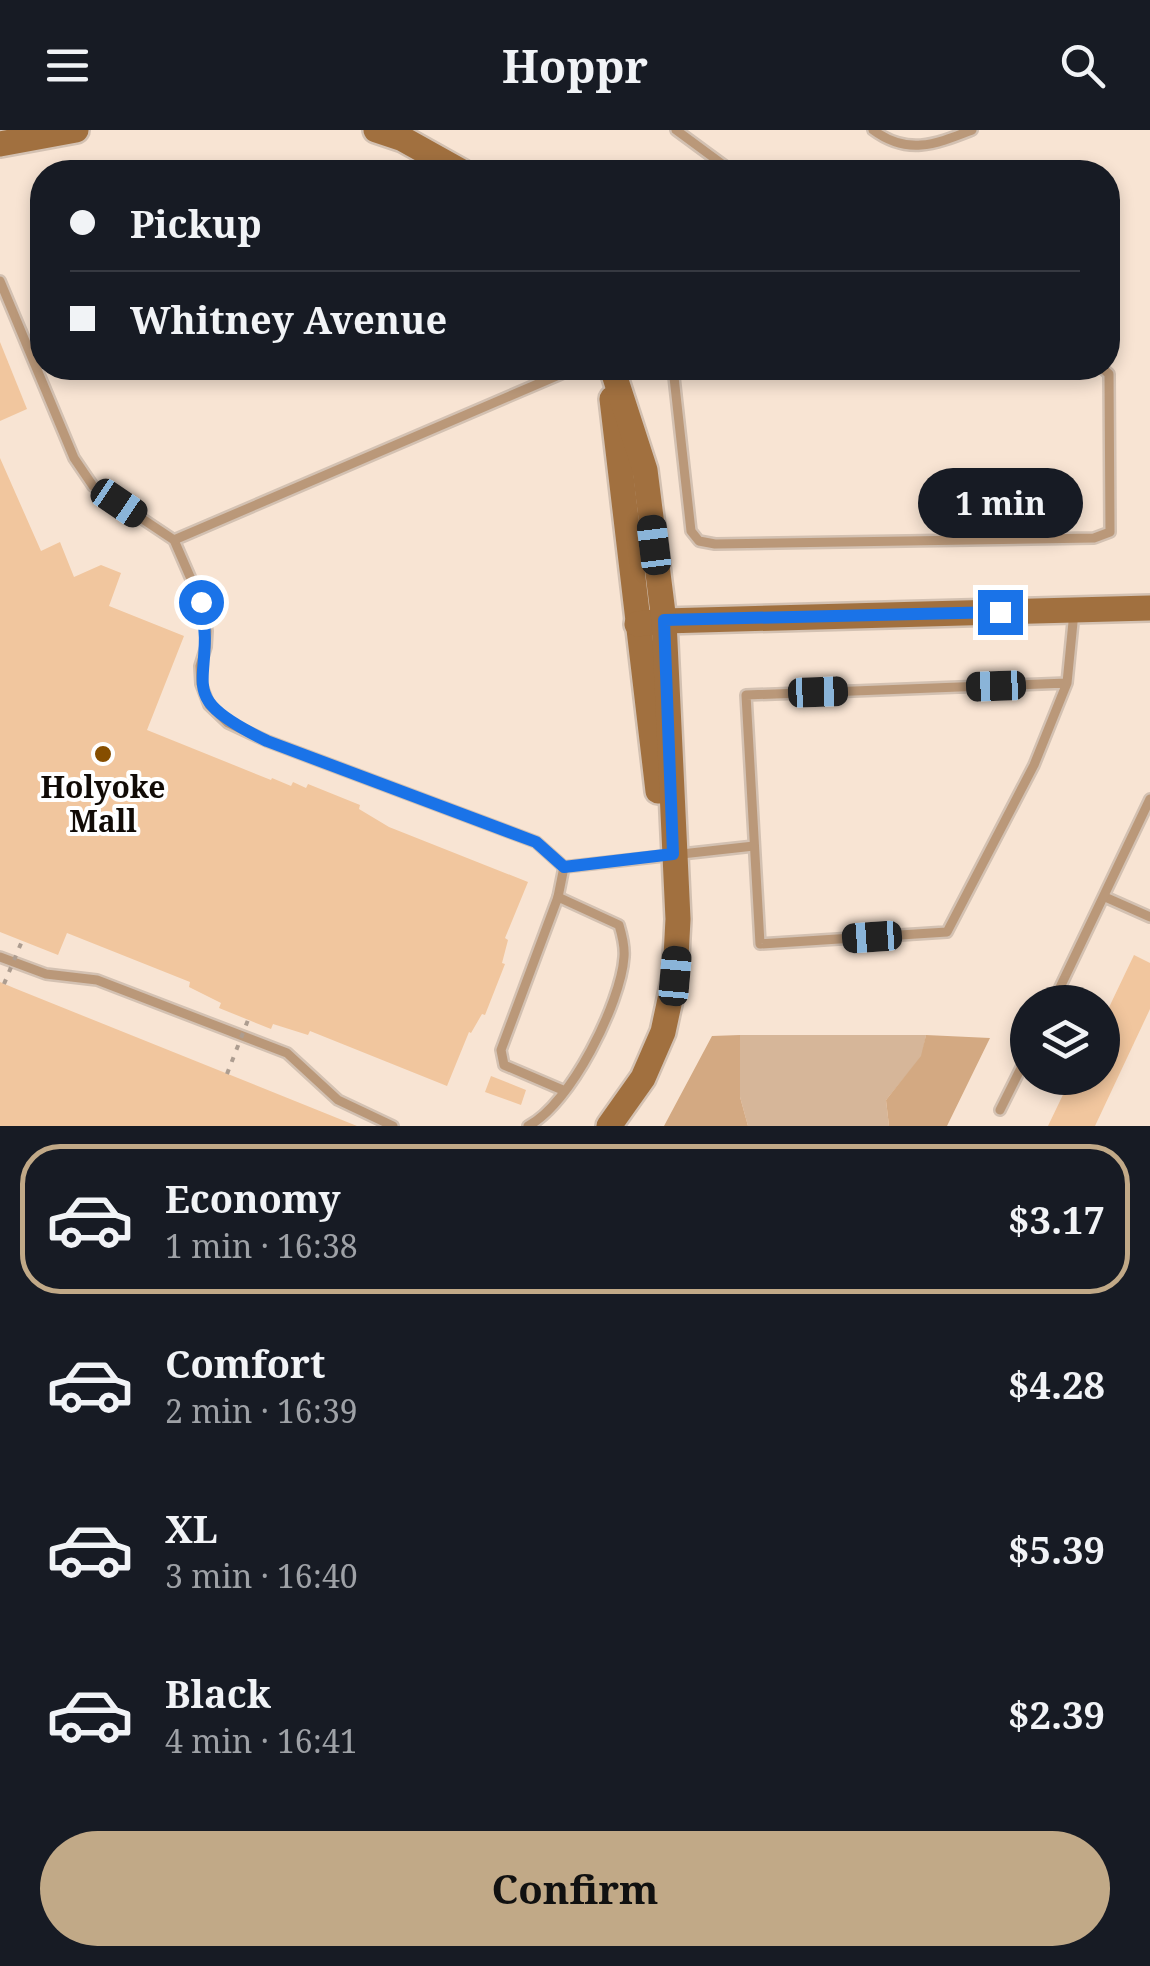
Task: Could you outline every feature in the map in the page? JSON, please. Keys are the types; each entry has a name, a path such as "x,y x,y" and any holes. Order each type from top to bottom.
{"main road":[{"path":"0,144 76,130"},
{"path":"386,132 439,160"},
{"path":"612,380 653,771 673,854"},
{"path":"609,1126 643,1078 670,1010 678,948 664,620 645,470 615,380"},
{"path":"637,624 664,620 1150,608"}],"lane":[{"path":"676,130 716,160"},
{"path":"873,130 884,138 928,148 972,130"},
{"path":"0,281 2,295 30,358"},
{"path":"40,380 74,458 94,486 174,540 201,602 207,631 200,666 201,684 209,705 228,723 536,842 564,867 754,846"},
{"path":"174,540 547,380"},
{"path":"674,380 691,531 700,542 715,544 1094,538 1110,532 1110,380"},
{"path":"1067,683 746,695 760,944 947,932 1034,765 1067,683 1074,610"},
{"path":"1062,985 1150,800"},
{"path":"564,867 540,953 501,1050 504,1064 565,1091"},
{"path":"528,1126 540,1120 565,1091 596,1040 618,985 624,957 619,926 558,897"},
{"path":"1106,897 1150,917"},
{"path":"0,957 46,974 96,980 287,1053 338,1100 393,1126"},
{"path":"1000,1110 1010,1090"}],"path":[{"path":"4,984 22,941"},
{"path":"227,1074 248,1020"}],"shaded area":[{"path":"740,1035 926,1035 922,1056 886,1100 889,1126 748,1126 740,1097"},
{"path":"740,1035 740,1097 748,1126 664,1126 712,1036"},
{"path":"926,1035 990,1038 947,1126 889,1126 886,1100 921,1056"}],"building":[{"path":"0,342 27,409 0,421"},
{"name":"Holyoke Mall","path":"0,458 41,551 60,542 74,577 101,565 121,573 109,606 184,636 147,730 271,780 306,788 308,784 360,805 359,809 389,827 528,882 505,938 505,964 485,1015 469,1032 447,1086 310,1031 308,1035 273,1024 271,1029 219,1008 221,1003 189,987 190,982 67,933 58,955 0,932"},
{"path":"1134,955 1150,963 1150,1009 1120,1073 1120,985"},
{"path":"0,982 14,988 357,1126 0,1126"},
{"path":"491,1076 526,1090 521,1105 485,1092"},
{"path":"1063,1095 1110,1095 1095,1126 1048,1126"}],"place":[{"name":"Holyoke Mall","path":"103,754"}],"route":[{"path":"201,602 207,631 200,666 201,684 209,705 228,723 536,842 564,867 673,854 664,620 1000,612"}]}
